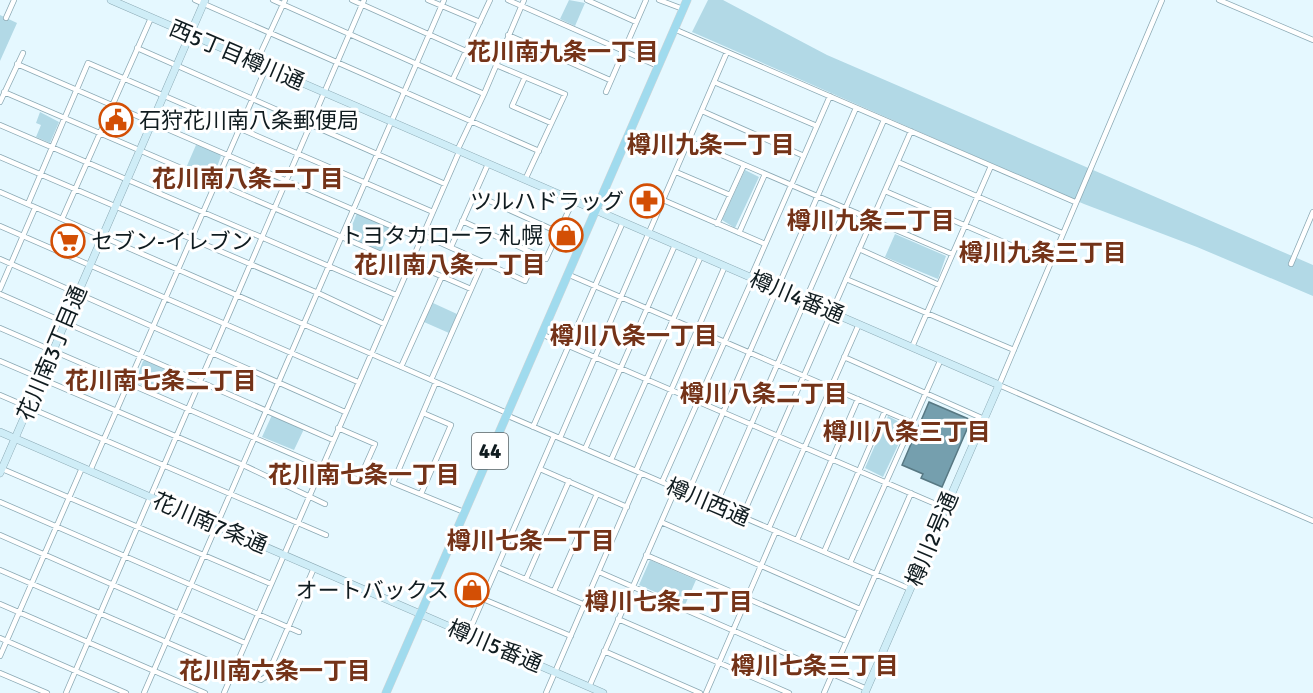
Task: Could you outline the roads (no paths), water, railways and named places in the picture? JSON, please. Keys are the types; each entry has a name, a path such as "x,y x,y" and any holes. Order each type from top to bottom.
{"main road":[{"name":"44","path":"386,693 687,0"}],"street":[{"path":"6,0 13,1 6,18"},
{"name":"西5丁目樽川通","path":"111,0 124,3 151,18 595,210"},
{"path":"195,0 539,151"},
{"path":"273,0 284,2 484,94"},
{"path":"352,0 363,2 466,51"},
{"path":"428,0 443,3 480,22"},
{"path":"453,79 490,0"},
{"path":"508,0 658,66"},
{"path":"224,693 524,0"},
{"path":"587,0 636,22"},
{"path":"606,92 646,0"},
{"path":"659,0 683,9"},
{"path":"1162,0 999,385 1313,521"},
{"path":"1219,0 1311,39 1313,30"},
{"name":"花川南3丁目通","path":"1,470 204,2"},
{"path":"256,63 284,2"},
{"path":"66,693 363,2"},
{"path":"144,693 443,3"},
{"path":"62,219 151,18"},
{"path":"674,29 1075,202"},
{"path":"508,35 610,80"},
{"path":"137,48 445,184"},
{"path":"560,438 727,52"},
{"path":"0,102 23,53"},
{"path":"28,204 88,63 366,181 433,212"},
{"path":"17,64 111,107 152,122 286,181 451,247 525,280 537,255"},
{"path":"496,65 565,94 525,180"},
{"path":"90,471 266,68"},
{"path":"525,77 512,106 551,123"},
{"path":"714,82 817,126"},
{"path":"4,92 99,135 140,150 342,238 471,289"},
{"path":"662,482 830,96"},
{"path":"688,493 856,108"},
{"path":"702,111 804,156"},
{"path":"716,505 884,120"},
{"path":"0,124 396,295"},
{"path":"742,517 911,131"},
{"path":"689,141 952,254"},
{"path":"0,157 318,293 384,324"},
{"path":"898,162 1062,233"},
{"path":"451,247 488,164"},
{"path":"717,224 744,165"},
{"path":"912,347 991,166"},
{"path":"676,172 730,195"},
{"path":"739,233 765,174"},
{"path":"885,191 1050,262"},
{"name":"樽川西通","path":"0,192 371,353 533,427 910,589"},
{"path":"474,194 558,232"},
{"path":"663,200 765,244"},
{"path":"462,221 546,260 573,201"},
{"path":"35,208 0,291 333,440"},
{"name":"樽川4番通","path":"595,210 999,385"},
{"path":"1291,264 1313,212"},
{"path":"533,427 624,222"},
{"path":"0,226 358,382"},
{"path":"585,449 675,245"},
{"path":"859,249 939,285"},
{"path":"611,460 700,256"},
{"path":"0,259 280,381 345,412"},
{"path":"464,512 393,483 483,261"},
{"path":"546,693 627,507 671,391 725,266"},
{"path":"567,274 913,423"},
{"path":"401,367 442,276"},
{"path":"846,279 1014,350"},
{"path":"769,528 859,324"},
{"path":"0,328 255,438 359,480 375,444 338,428"},
{"path":"541,334 945,508"},
{"path":"844,357 984,419"},
{"path":"850,563 941,360"},
{"path":"0,361 243,465 325,504"},
{"name":"樽川2号通","path":"866,691 999,385"},
{"path":"0,394 326,535"},
{"path":"797,540 858,399"},
{"path":"824,552 885,411"},
{"path":"421,494 451,425 423,413"},
{"name":"花川南7条通","path":"0,432 420,614"},
{"path":"468,634 554,436"},
{"path":"0,656 82,468"},
{"path":"540,469 627,507"},
{"path":"1,470 271,584"},
{"path":"526,579 568,482"},
{"path":"589,687 675,488"},
{"path":"554,591 597,494"},
{"path":"824,693 910,494"},
{"path":"0,502 300,632"},
{"path":"661,522 860,609"},
{"path":"706,693 776,531"},
{"path":"0,535 245,643"},
{"path":"646,555 846,641"},
{"path":"497,567 585,605"},
{"path":"0,570 166,642 261,680 267,676 314,568"},
{"path":"598,572 833,674 866,691"},
{"path":"483,599 571,636"},
{"path":"0,604 205,693"},
{"name":"樽川5番通","path":"420,614 603,693"},
{"path":"618,619 789,693"},
{"path":"0,638 126,693"},
{"path":"604,651 700,693"},
{"path":"0,673 47,693"}],"place":[{"name":"石狩花川南八条郵便局","path":"116,120"},
{"name":"ツルハドラッグ","path":"647,201"},
{"name":"トヨタカローラ 札幌","path":"566,235"},
{"name":"セブン-イレブン","path":"68,241"},
{"name":"オートバックス","path":"472,590"}],"district":[{"name":"花川南九条一丁目","path":"563,52"},
{"name":"樽川九条一丁目","path":"711,145"},
{"name":"花川南八条二丁目","path":"248,179"},
{"name":"樽川九条二丁目","path":"871,221"},
{"name":"樽川九条三丁目","path":"1043,253"},
{"name":"花川南八条一丁目","path":"450,265"},
{"name":"樽川八条一丁目","path":"634,336"},
{"name":"花川南七条二丁目","path":"161,381"},
{"name":"樽川八条二丁目","path":"764,394"},
{"name":"樽川八条三丁目","path":"907,432"},
{"name":"花川南七条一丁目","path":"364,475"},
{"name":"樽川七条一丁目","path":"531,541"},
{"name":"樽川七条二丁目","path":"669,602"},
{"name":"樽川七条三丁目","path":"815,666"},
{"name":"花川南六条一丁目","path":"275,671"}]}
